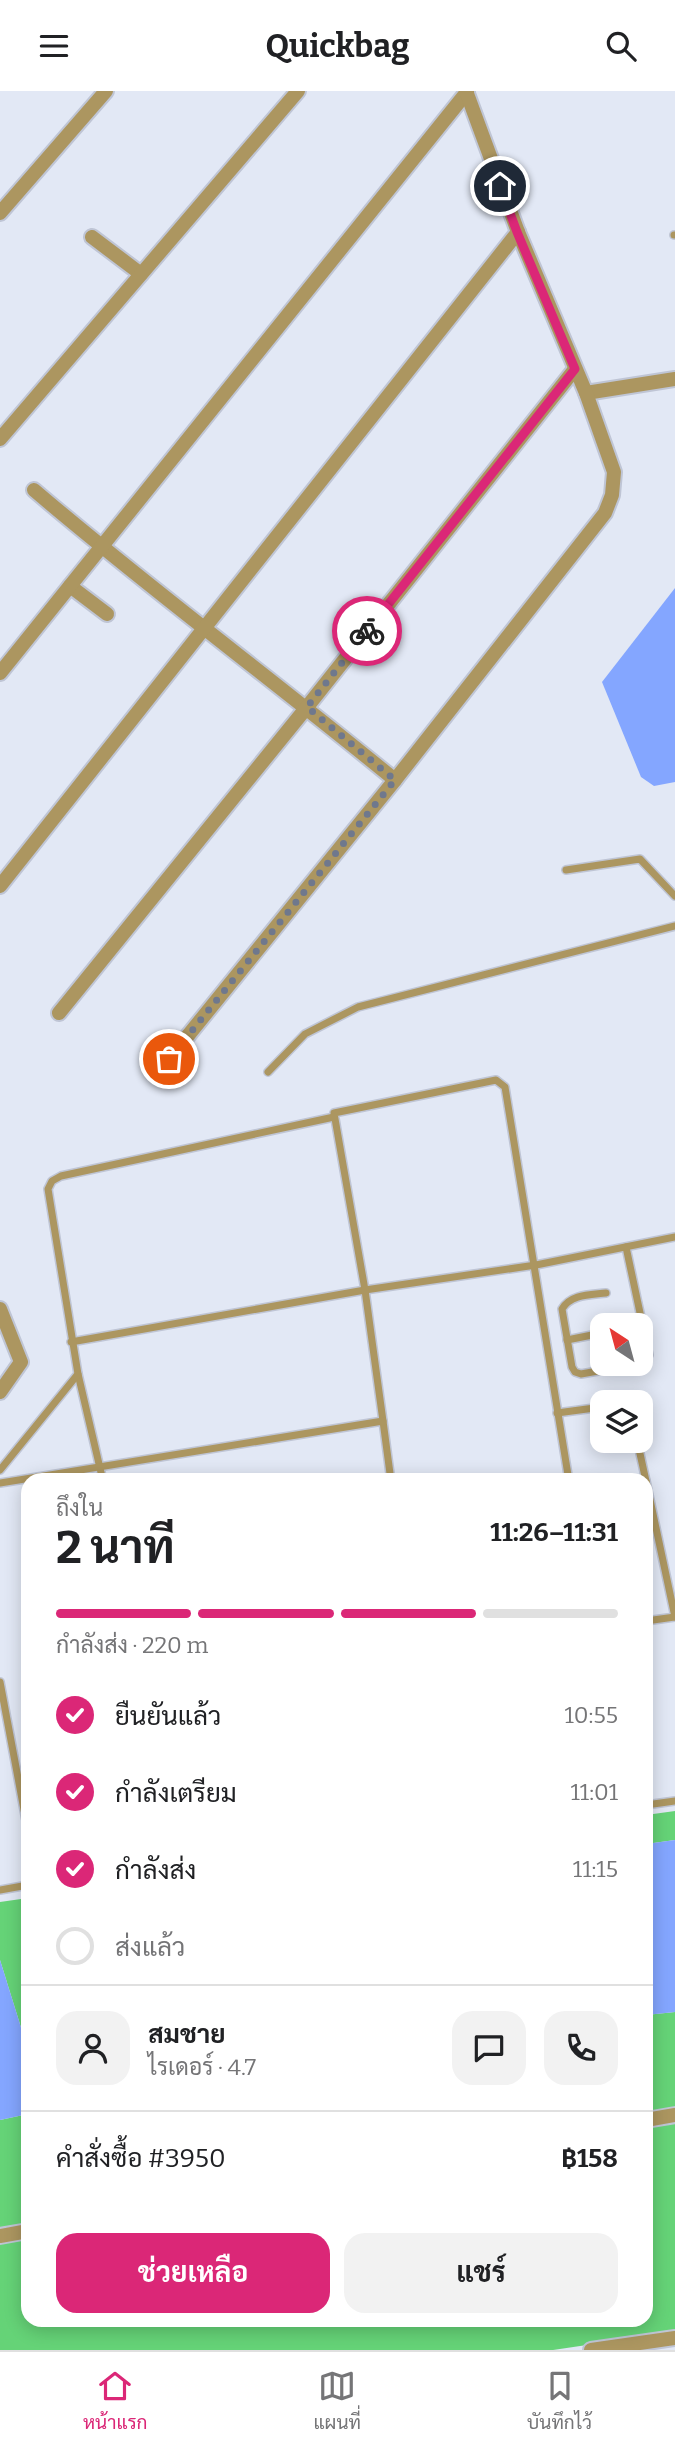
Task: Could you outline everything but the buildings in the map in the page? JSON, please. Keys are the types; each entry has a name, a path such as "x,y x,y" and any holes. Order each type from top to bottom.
{"street":[{"path":"0,213 106,91"},
{"path":"0,439 298,91"},
{"path":"169,1059 395,780 606,513 612,495 614,472 586,393 517,232 466,92"},
{"path":"0,673 466,92"},
{"path":"0,886 517,232"},
{"path":"92,237 141,274"},
{"path":"59,1013 307,707 575,369"},
{"path":"586,393 675,379"},
{"path":"34,490 101,548 307,707 395,780"},
{"path":"71,586 107,614"},
{"path":"0,1309 21,1362 0,1392"},
{"path":"653,2119 675,2115"},
{"path":"0,2236 21,2232"},
{"path":"591,2350 675,2338"}],"lane":[{"path":"566,870 640,859 675,896"},
{"path":"268,1072 305,1034 358,1007 675,926"},
{"path":"390,1473 365,1290 334,1117 337,1111 496,1080 502,1082 505,1087 536,1265 556,1413 567,1473"},
{"path":"101,1473 71,1342 48,1189 52,1181 61,1176 334,1117"},
{"path":"71,1342 365,1290 536,1265 675,1237"},
{"path":"626,1247 639,1313"},
{"path":"590,1372 581,1374 575,1372 572,1367 562,1309 565,1303 576,1297 606,1293"},
{"path":"568,1340 590,1335"},
{"path":"0,1469 78,1374"},
{"path":"556,1413 590,1409"},
{"path":"62,1473 383,1421"},
{"path":"640,1453 644,1473"},
{"path":"0,1483 21,1480"},
{"path":"653,1514 675,1617 653,1620"},
{"path":"0,1682 21,1794"},
{"path":"653,1804 675,1801"},
{"path":"0,1890 21,1886"}],"green space":[{"path":"675,1811 675,1840 653,1843 653,1814"},
{"path":"21,1899 21,2028 0,1960 0,1902"},
{"path":"675,2012 675,2332 553,2350 0,2350 0,2120 21,2116 21,2327 653,2327 653,2014"}],"water":[{"path":"675,588 675,782 654,786 641,777 602,682"},
{"path":"675,1840 675,2012 653,2014 653,1843"},
{"path":"0,1960 21,2028 21,2116 0,2120"}],"way so far":[{"path":"169,1059 395,780 307,707 367,631"}],"route":[{"path":"367,631 575,369 500,186"}]}
